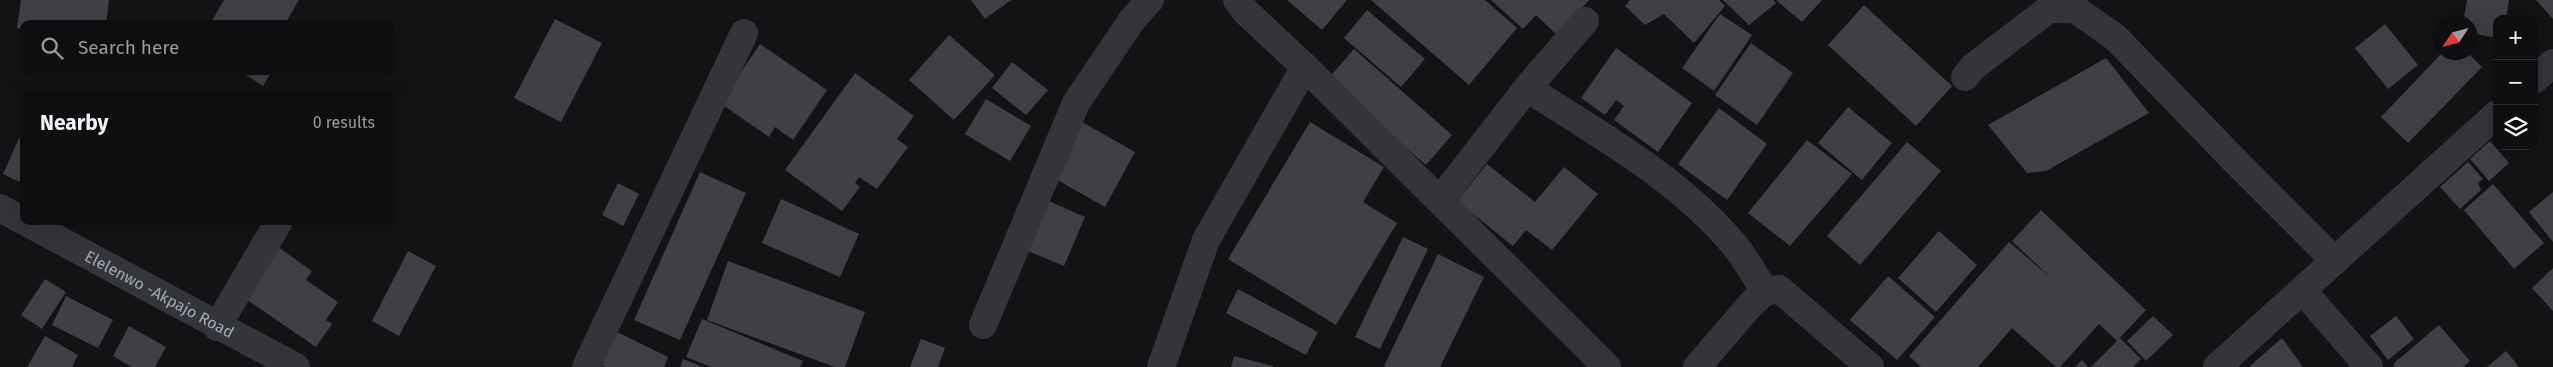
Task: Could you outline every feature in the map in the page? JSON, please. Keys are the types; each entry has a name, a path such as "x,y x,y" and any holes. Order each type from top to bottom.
{"street":[{"path":"983,324 1076,103 1132,20 1150,0"},
{"path":"1237,0 1246,12 1305,67 1607,367"},
{"path":"1965,77 1973,67 2049,9 2075,9 2116,38 2335,261"},
{"path":"1440,200 1527,88 1585,21"},
{"path":"586,367 744,33"},
{"path":"2538,76 2553,63"},
{"path":"1161,367 1206,240 1305,67"},
{"path":"1527,88 1657,174 1709,218 1736,248 1765,292"},
{"path":"2217,367 2493,118"},
{"name":"Elelenwo -Akpajo Road","path":"0,208 20,219"},
{"name":"Elelenwo -Akpajo Road","path":"31,225 296,367"},
{"path":"217,326 277,225"},
{"path":"1697,367 1752,302 1765,292 1779,289 1870,367"},
{"path":"2302,290 2369,367"}],"building":[{"path":"21,0 109,0 106,20 20,20 20,28 17,28"},
{"path":"224,0 299,0 287,20 212,20"},
{"path":"971,0 1011,0 985,19"},
{"path":"1287,0 1347,0 1322,30"},
{"path":"1371,0 1485,0 1517,28 1469,85"},
{"path":"1491,0 1589,0 1557,35 1536,15 1523,29"},
{"path":"1630,0 1719,0 1725,6 1694,43 1664,14 1645,25 1625,6"},
{"path":"1723,0 1773,0 1776,3 1749,25"},
{"path":"1776,0 1822,0 1802,22"},
{"path":"2467,0 2509,0 2507,15 2493,15 2493,37 2478,34 2478,15 2464,15"},
{"path":"2536,0 2553,0 2553,19"},
{"path":"1864,5 1952,86 1916,126 1828,45"},
{"path":"1367,10 1425,59 1401,87 1344,38"},
{"path":"1720,14 1752,35 1714,91 1682,68"},
{"path":"555,19 602,43 561,122 514,98"},
{"path":"2385,24 2418,65 2388,89 2355,48"},
{"path":"949,35 995,75 954,120 909,80"},
{"path":"1751,43 1793,73 1757,125 1715,95"},
{"path":"760,44 827,90 793,140 775,127 769,137 720,103"},
{"path":"1616,48 1692,103 1658,152 1614,120 1624,106 1616,100 1605,115 1581,98"},
{"path":"1354,49 1452,135 1426,165 1327,80"},
{"path":"2106,58 2149,113 2046,171 2027,173 1988,125"},
{"path":"2435,60 2475,60 2482,67 2408,143 2381,117"},
{"path":"1012,62 1048,90 1026,115 992,88"},
{"path":"855,73 914,116 897,139 908,147 877,189 859,177 855,183 860,187 842,211 785,170"},
{"path":"246,75 270,75 263,86"},
{"path":"986,99 1031,126 1010,161 965,134"},
{"path":"1848,107 1892,143 1862,180 1818,143"},
{"path":"1719,108 1767,144 1727,200 1678,164"},
{"path":"1082,122 1135,152 1105,207 1052,177"},
{"path":"1310,122 1384,167 1363,202 1397,223 1336,325 1228,259"},
{"path":"19,138 20,138 20,182 3,174"},
{"path":"1807,140 1852,174 1790,246 1748,213"},
{"path":"2490,141 2493,144 2493,150 2498,150 2509,163 2489,181 2470,159"},
{"path":"1907,142 1941,171 1860,265 1827,236"},
{"path":"2468,162 2483,179 2478,183 2481,190 2460,209 2440,187"},
{"path":"1487,164 1535,202 1564,167 1598,194 1552,250 1526,230 1513,246 1457,201"},
{"path":"700,172 746,193 680,340 634,320"},
{"path":"618,183 639,194 623,226 602,215"},
{"path":"2493,184 2544,243 2514,269 2464,210"},
{"path":"2553,192 2553,242 2529,212"},
{"path":"1042,198 1085,217 1064,266 1021,248"},
{"path":"781,199 859,234 840,277 762,243"},
{"path":"2041,210 2146,310 2117,341 2099,324 2060,367 2056,367 2012,328 1978,367 1921,367 1909,356 2009,242 2052,279 2012,241"},
{"path":"1939,231 1977,265 1936,312 1898,278"},
{"path":"1403,237 1428,249 1380,349 1355,337"},
{"path":"278,247 312,271 306,280 338,302 326,320 332,324 316,347 243,297"},
{"path":"408,251 436,266 399,336 372,321"},
{"path":"1438,254 1484,277 1440,367 1386,367 1384,366"},
{"path":"728,261 865,312 845,367 835,367 707,320"},
{"path":"2553,268 2553,311 2532,288"},
{"path":"1888,276 1935,317 1897,360 1850,320"},
{"path":"45,279 66,292 42,329 21,315"},
{"path":"1238,289 1318,332 1306,355 1226,313"},
{"path":"66,296 113,320 98,348 52,325"},
{"path":"2153,316 2173,335 2146,361 2127,341"},
{"path":"2396,316 2414,339 2388,360 2370,336"},
{"path":"702,319 803,361 800,367 711,367 686,357"},
{"path":"2439,325 2470,361 2463,367 2395,367 2393,364"},
{"path":"129,326 166,347 155,367 132,367 113,356"},
{"path":"615,331 668,357 664,367 605,367 599,364"},
{"path":"45,336 78,355 72,367 27,367"},
{"path":"2120,338 2141,359 2133,367 2091,367"},
{"path":"2282,338 2303,367 2249,367"},
{"path":"921,339 945,348 938,367 910,367"},
{"path":"2506,351 2519,367 2487,367"},
{"path":"1234,356 1273,366 1273,367 1231,367"},
{"path":"683,359 703,367 680,367"},
{"path":"2082,360 2088,367 2075,367"}]}
